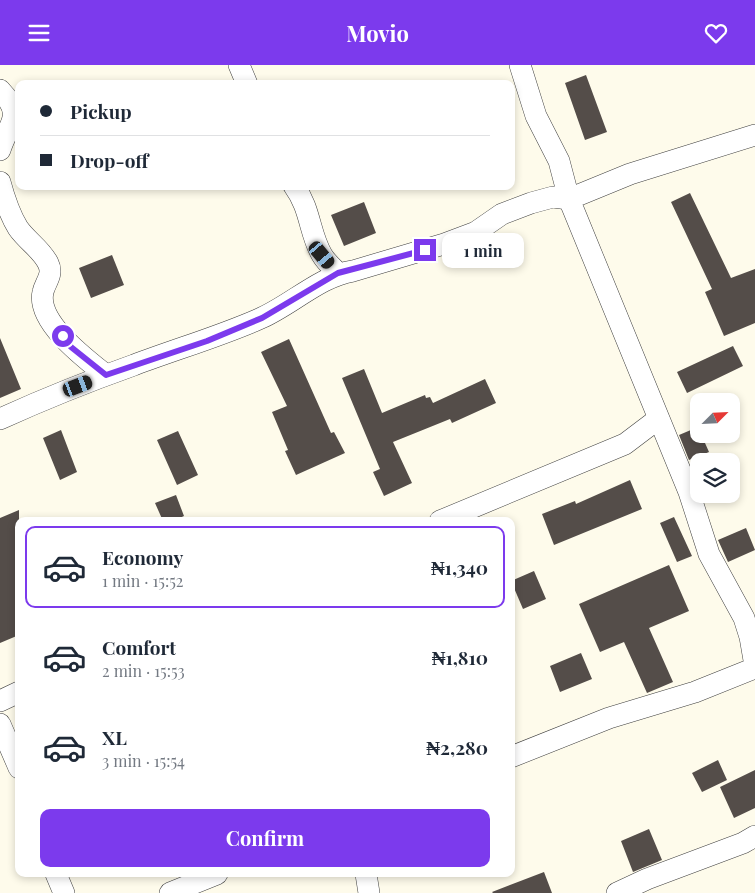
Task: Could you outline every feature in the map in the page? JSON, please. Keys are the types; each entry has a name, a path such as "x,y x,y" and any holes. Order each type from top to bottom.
{"street":[{"path":"239,65 245,80"},
{"path":"515,755 609,718 695,692 755,667 750,637 744,618 710,554 689,492 658,419 633,351 569,199 559,161 536,116 520,65"},
{"path":"0,90 13,108 15,117 0,151"},
{"path":"0,419 106,375 207,341 253,322 314,289 338,273 444,244 476,232 502,214 531,203 553,197 569,199 630,174 755,135"},
{"path":"0,182 18,229 39,248 50,265 50,279 43,292 44,309 71,347 106,375"},
{"path":"297,190 308,208 312,229 322,255 338,273"},
{"path":"314,289 322,255"},
{"path":"450,517 625,444 658,419"},
{"path":"0,701 15,694"},
{"path":"0,724 15,759"},
{"path":"617,893 647,879 743,843 755,836"},
{"path":"57,877 64,893"},
{"path":"170,893 210,877"},
{"path":"367,877 370,893"}],"building":[{"path":"586,75 607,132 585,140 565,83"},
{"path":"690,193 731,278 755,269 755,323 724,336 705,292 712,289 671,202"},
{"path":"364,202 376,233 344,246 331,215"},
{"path":"112,255 124,285 91,298 79,268"},
{"path":"0,338 21,389 0,398"},
{"path":"289,339 331,433 334,432 345,453 296,475 285,451 288,450 272,412 287,406 261,352"},
{"path":"733,346 743,366 687,393 677,372"},
{"path":"364,369 382,413 425,395 426,398 430,397 433,403 485,379 496,403 452,423 450,419 393,442 412,483 384,496 373,472 380,469 342,378"},
{"path":"61,430 77,472 60,480 43,438"},
{"path":"690,430 690,443 705,443 709,452 690,453 689,460 679,435"},
{"path":"178,431 198,475 177,485 157,440"},
{"path":"630,480 642,509 554,545 542,514 575,501 576,504"},
{"path":"176,495 184,516 161,517 155,503"},
{"path":"19,510 19,517 15,517 15,637 0,643 0,518"},
{"path":"674,517 692,556 677,562 660,523"},
{"path":"746,528 755,550 728,562 718,540"},
{"path":"669,565 689,611 649,628 673,682 647,693 624,642 600,652 579,604"},
{"path":"534,571 546,599 523,609 515,590 515,579"},
{"path":"581,653 592,679 560,692 550,666"},
{"path":"718,760 727,780 702,792 692,773"},
{"path":"755,770 755,808 734,818 720,787"},
{"path":"649,829 662,860 633,872 621,841"},
{"path":"544,872 552,893 492,892"}],"route":[{"path":"63,336 71,347 106,375 207,341 262,318 314,289 338,273 353,271 425,250"}]}
